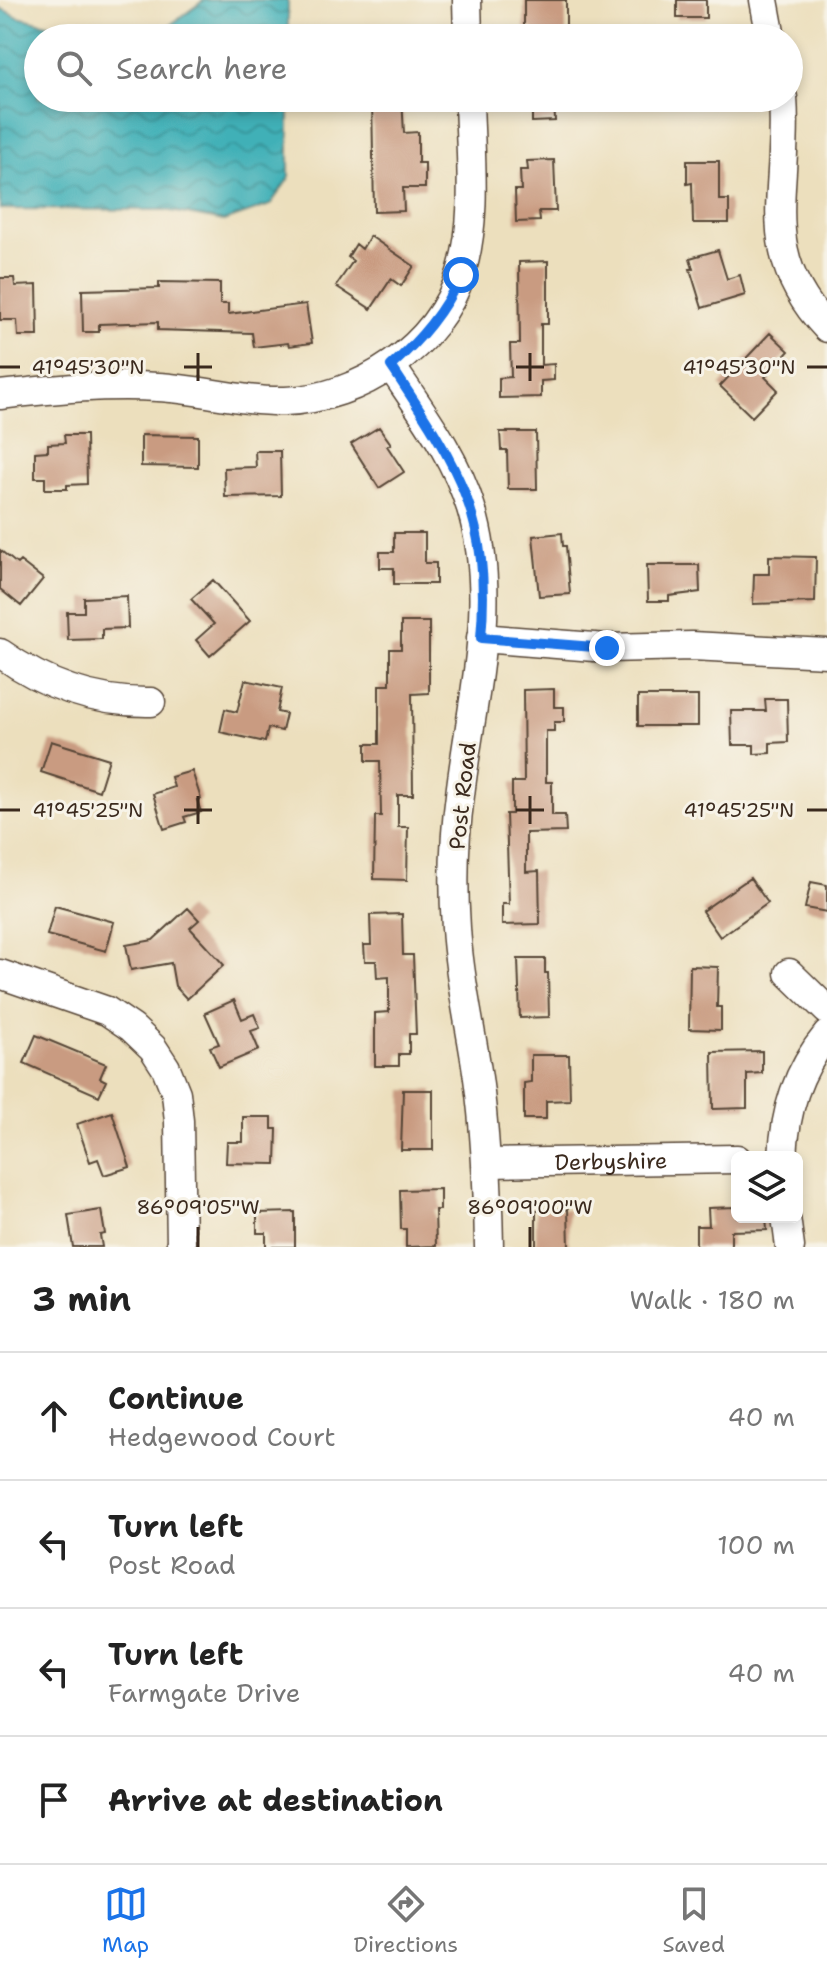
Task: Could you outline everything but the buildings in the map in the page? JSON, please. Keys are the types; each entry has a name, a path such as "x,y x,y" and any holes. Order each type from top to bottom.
{"street":[{"path":"467,0 468,24"},
{"path":"764,0 768,24"},
{"path":"0,395 75,387 121,386 199,390 284,401 330,394 367,381 391,366 414,345 436,320 461,275 470,228 469,112"},
{"path":"783,112 783,161 778,210 782,247 793,281 803,299 827,328"},
{"name":"Post Road","path":"391,366 443,445 471,506 484,575 481,638 459,798 455,883 461,987 478,1076 487,1163 489,1247"},
{"path":"481,638 607,648 692,646 827,653"},
{"path":"0,653 37,677 71,691 120,702 151,702"},
{"path":"789,973 827,1010"},
{"path":"0,974 107,1011 132,1028 153,1048 166,1068 176,1093 181,1246"},
{"path":"784,1151 787,1118 798,1079 827,1035"},
{"name":"Derbyshire","path":"487,1163 731,1159"},
{"path":"787,1223 790,1247"}],"water":[{"path":"204,0 288,0 288,24 172,24"},
{"path":"0,8 18,17 47,24 24,24 24,112 289,112 289,178 270,205 224,221 165,210 0,209"}],"route":[{"path":"461,275 451,298 436,320 391,366 443,445 471,506 484,575 481,638 607,648"}]}
